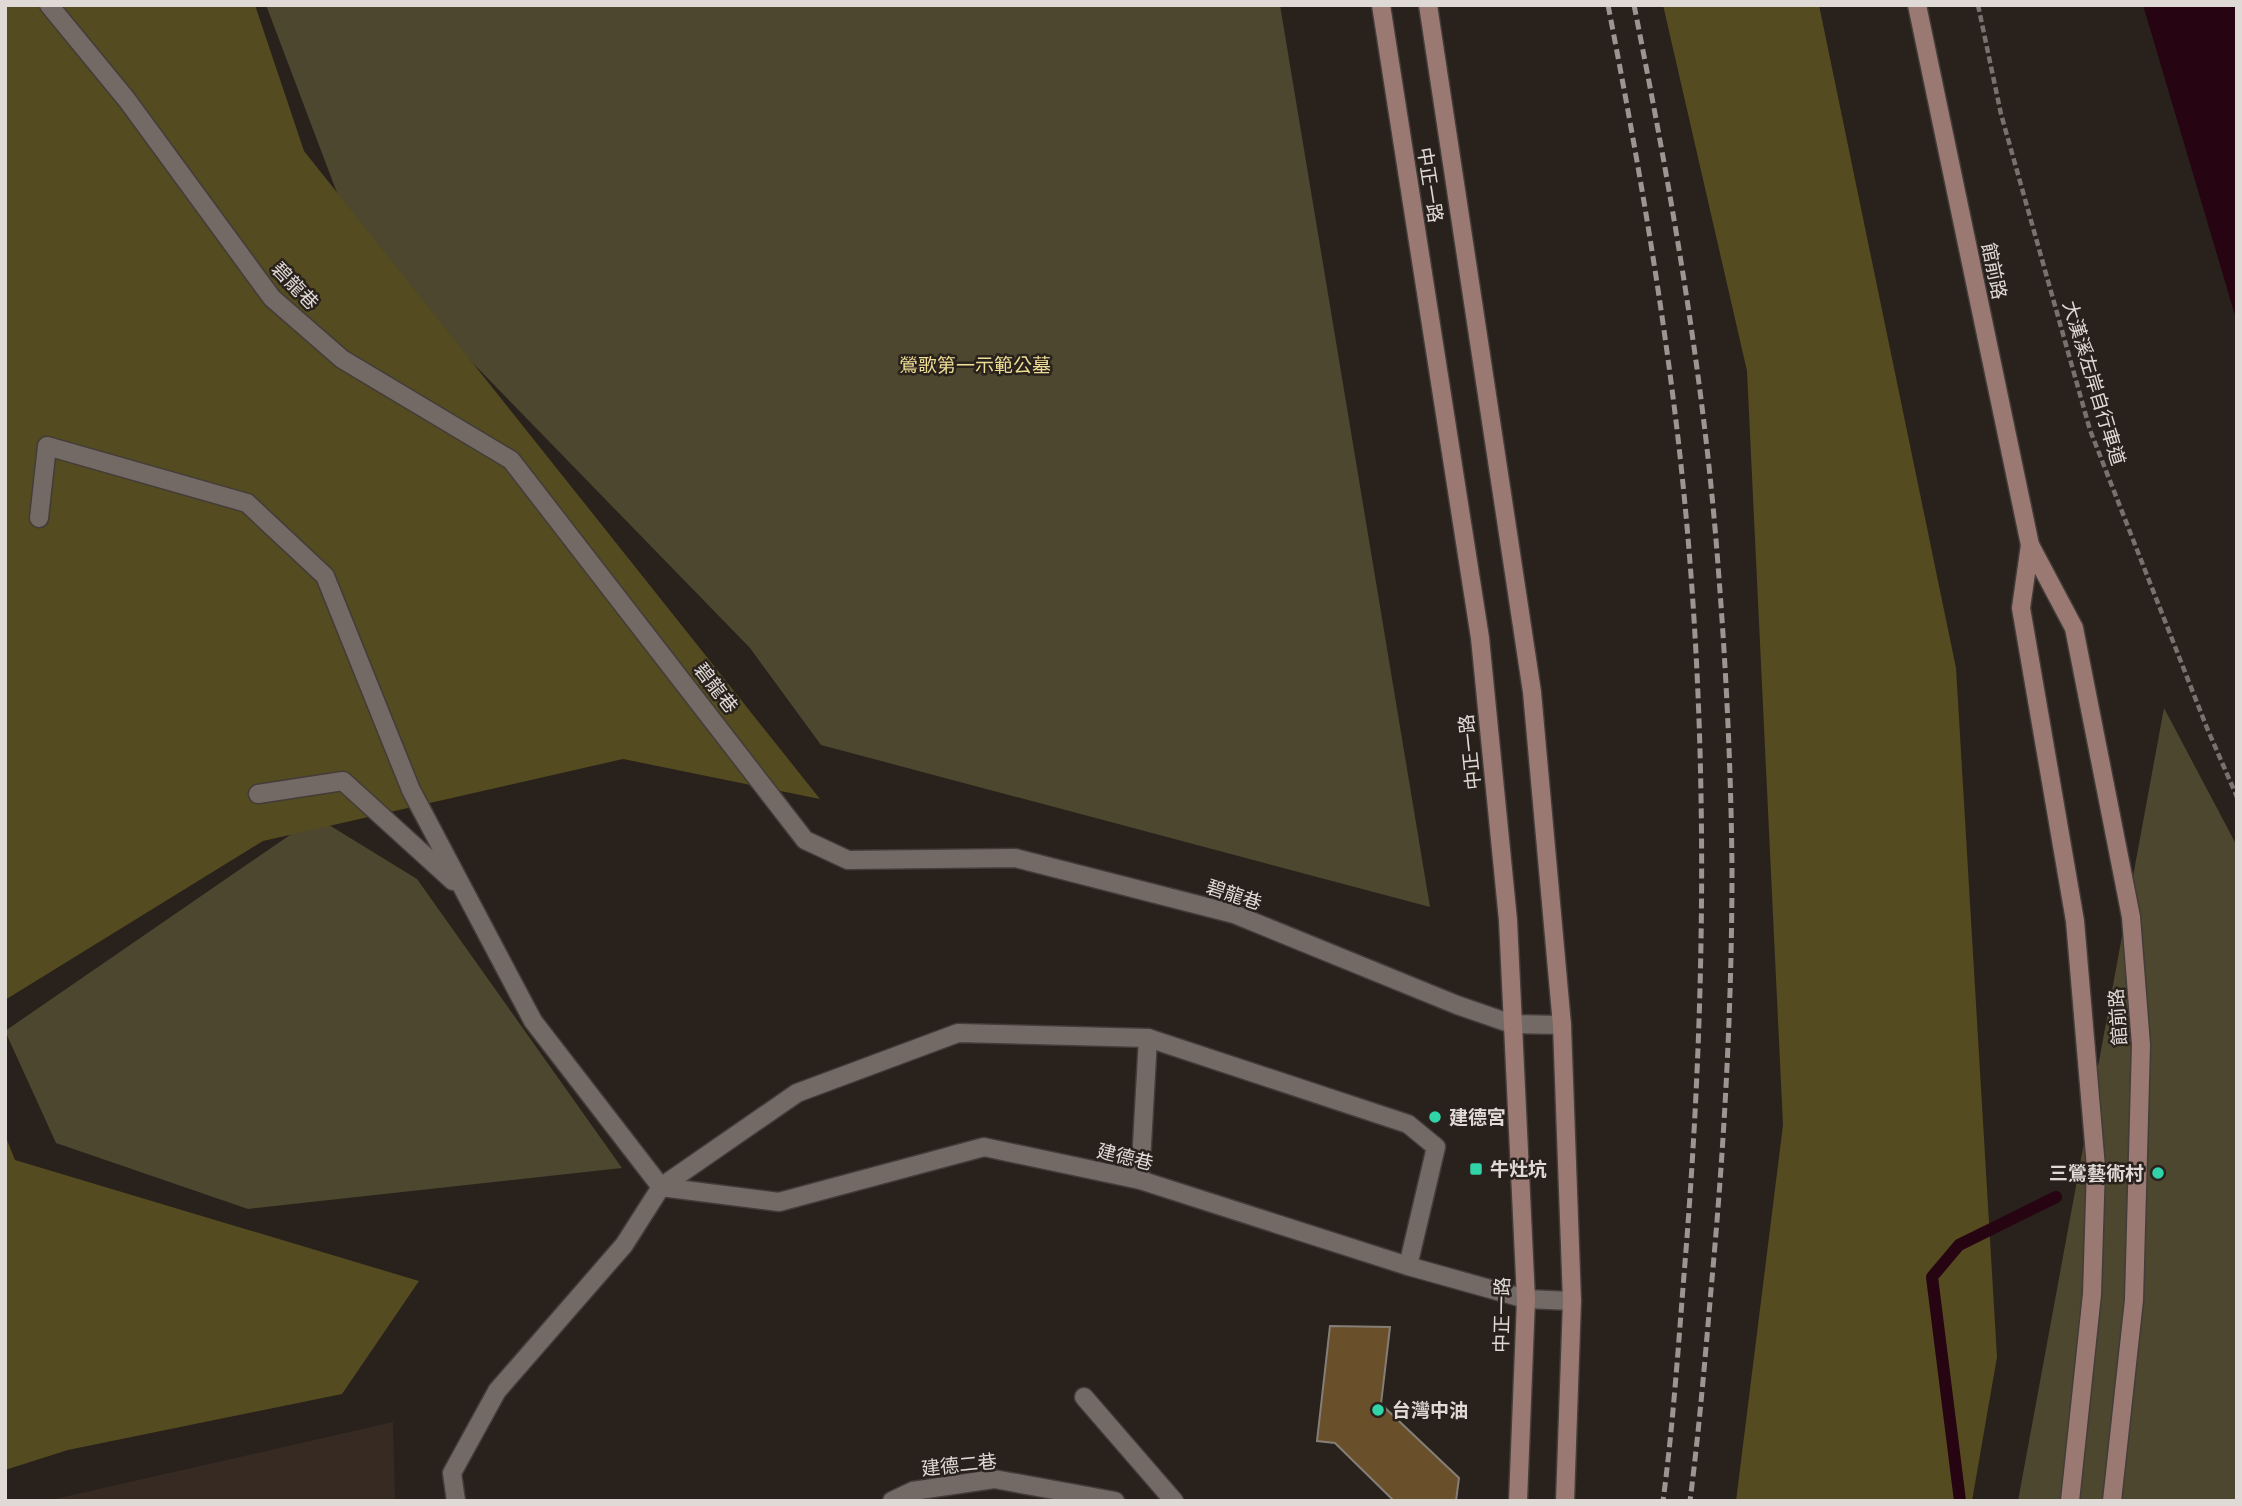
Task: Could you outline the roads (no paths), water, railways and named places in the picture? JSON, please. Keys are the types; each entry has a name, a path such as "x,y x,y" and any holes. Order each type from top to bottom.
{"main road":[{"name":"中正一路","path":"1381,5 1480,638 1508,920 1526,1299 1518,1501"},
{"name":"中正一路","path":"1428,5 1532,692 1562,1025 1572,1301 1565,1501"},
{"name":"館前路","path":"1917,5 2030,545 2074,628 2132,917 2141,1045 2134,1300 2112,1501"},
{"name":"館前路","path":"2030,545 2021,608 2075,921 2096,1167 2092,1294 2070,1501"}],"street":[{"name":"碧龍巷","path":"50,5 127,100 271,298 342,359 511,460 805,840 848,860 1015,858 1234,914 1444,1000 1512,1024 1562,1025"},
{"path":"39,518 47,446 247,503 325,576 411,790 533,1021 661,1187"},
{"path":"258,794 343,781 463,890"},
{"path":"456,1501 452,1473 497,1391 624,1245 661,1187 797,1093 958,1033 1148,1038 1408,1124 1436,1147 1408,1266"},
{"path":"1140,1180 1148,1038"},
{"name":"建德巷","path":"661,1187 779,1202 984,1147 1140,1180 1408,1266 1526,1299 1572,1301"},
{"path":"1084,1397 1174,1501"},
{"name":"建德二巷","path":"892,1501 913,1491 994,1479 1115,1501"}],"waterway":[{"path":"1960,1501 1932,1277 1959,1245 2056,1197"}],"railway":[{"path":"1608,5 1647,221 1678,438 1696,647 1700,752 1701,961 1692,1171 1663,1501"},
{"path":"1634,5 1685,284 1704,424 1718,565 1729,754 1732,921 1726,1079 1716,1237 1690,1501"}],"place":[{"name":"建德宮","path":"1435,1117"},
{"name":"牛灶坑","path":"1476,1169"},
{"name":"三鶯藝術村","path":"2158,1173"},
{"name":"台灣中油","path":"1378,1410"}],"park label":[{"name":"鶯歌第一示範公墓","path":"975,365"}]}
